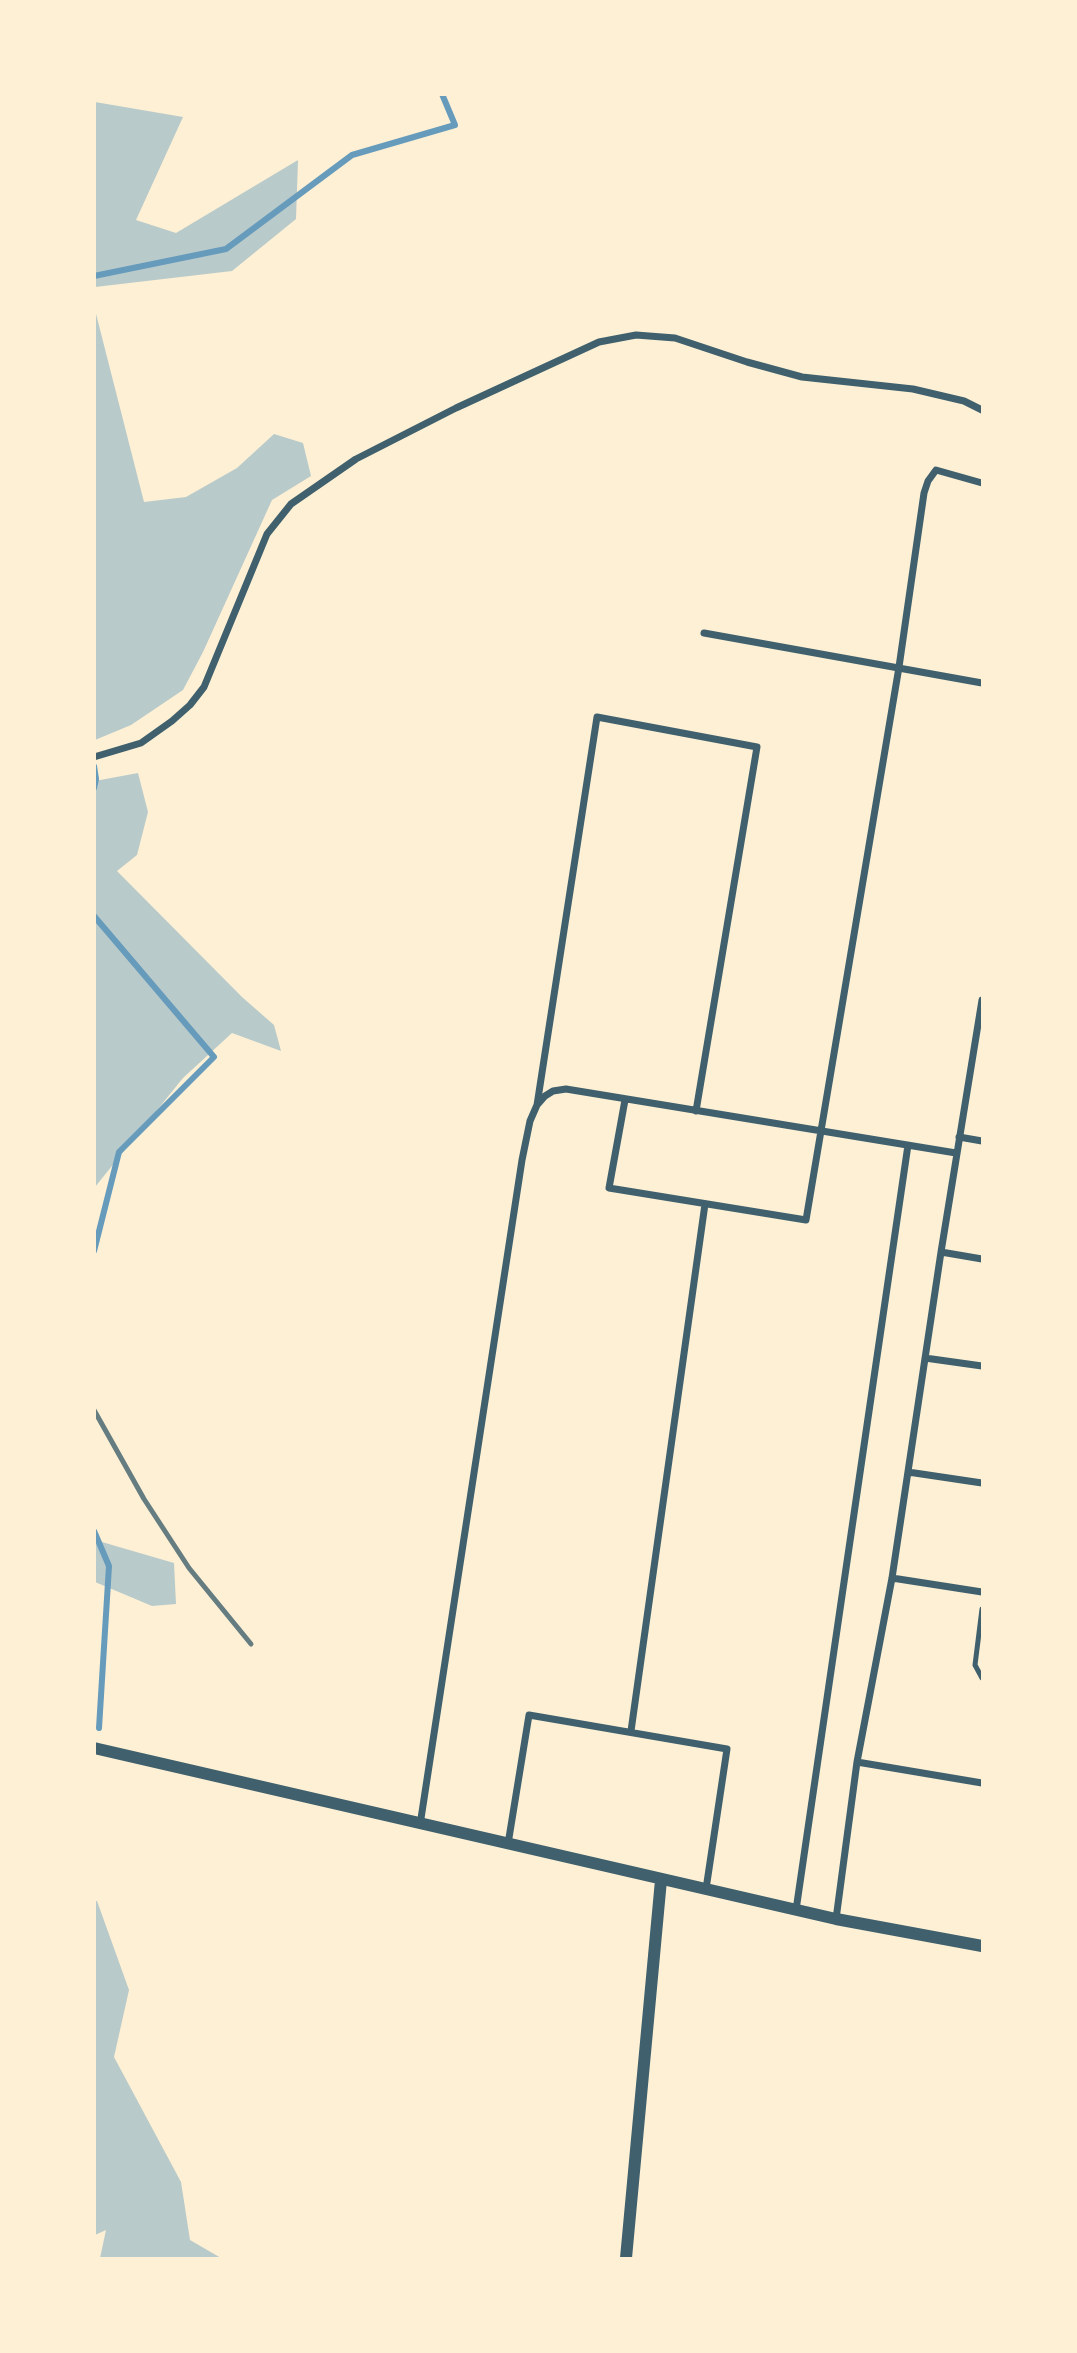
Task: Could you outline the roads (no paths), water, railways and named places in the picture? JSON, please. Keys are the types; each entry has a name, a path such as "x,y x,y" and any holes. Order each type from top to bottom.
{"street":[{"path":"94,757 141,743 181,713 204,687 267,534 291,504 356,459 456,408 599,342 635,335 675,338 802,377 913,389 964,401 982,410"},
{"path":"625,1100 609,1188 806,1220 898,667 924,493 936,470 982,483"},
{"path":"704,633 982,683"},
{"path":"420,1825 522,1160 530,1121 537,1105 597,718 757,747 696,1111"},
{"path":"836,1919 857,1762 892,1578 956,1153 982,1000"},
{"path":"537,1105 553,1091 566,1089 956,1153"},
{"path":"959,1137 982,1141"},
{"path":"796,1910 908,1145"},
{"path":"631,1731 705,1204"},
{"path":"941,1252 982,1259"},
{"path":"925,1358 982,1366"},
{"path":"908,1472 982,1483"},
{"path":"892,1578 982,1592"},
{"path":"508,1844 529,1715 727,1749 706,1889"},
{"path":"94,1748 661,1880 836,1919 982,1946"},
{"path":"857,1762 982,1783"},
{"path":"626,2259 661,1880"}],"lane":[{"path":"982,1609 975,1665 982,1678"}],"waterway":[{"path":"94,276 226,249 352,155 455,125 442,94"},
{"path":"94,766 94,788"},
{"path":"94,916 214,1057 119,1152 94,1251"},
{"path":"94,1531 109,1566 99,1728"}],"railway":[{"path":"94,1410 144,1499 189,1568 251,1644"}]}
